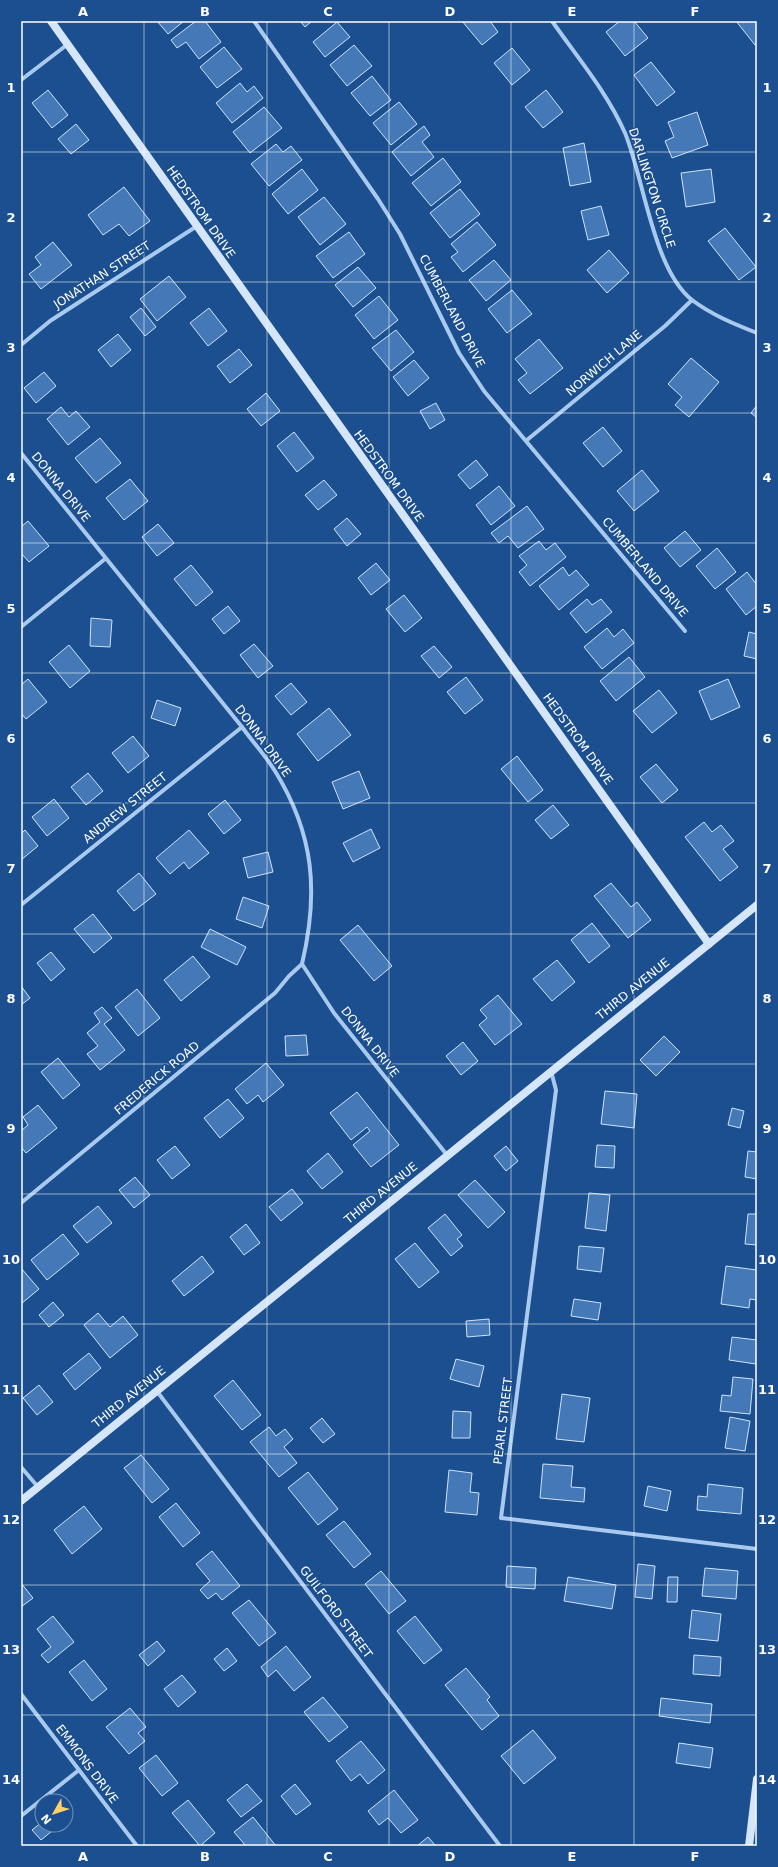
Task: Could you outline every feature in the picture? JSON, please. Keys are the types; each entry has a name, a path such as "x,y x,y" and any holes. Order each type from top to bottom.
{"street":[{"name":"HEDSTROM DRIVE","path":"51,21 709,944"},
{"name":"CUMBERLAND DRIVE","path":"254,21 378,199 400,234 459,353 480,384 685,631"},
{"name":"DARLINGTON CIRCLE","path":"552,21 616,113 625,135 663,257 675,281 692,300 726,322 757,333"},
{"path":"21,80 68,44"},
{"name":"JONATHAN STREET","path":"21,345 50,321 197,226"},
{"name":"NORWICH LANE","path":"527,440 665,326 692,300"},
{"name":"DONNA DRIVE","path":"21,453 242,727 274,770 292,800 304,832 310,864 312,899 309,934 302,964 334,1013 447,1155"},
{"path":"21,627 105,559"},
{"name":"ANDREW STREET","path":"21,905 242,727"},
{"name":"THIRD AVENUE","path":"21,1501 156,1390 757,905"},
{"name":"FREDERICK ROAD","path":"21,1203 275,993 289,976 302,964"},
{"name":"PEARL STREET","path":"551,1071 556,1090 501,1518 757,1549"},
{"name":"GUILFORD STREET","path":"156,1390 500,1846"},
{"path":"21,1467 38,1487"},
{"name":"EMMONS DRIVE","path":"21,1694 137,1846"},
{"path":"21,1816 79,1770"},
{"path":"749,1846 757,1784"}],"building":[{"path":"157,21 184,21 168,34"},
{"path":"196,21 205,21 221,42 199,59 186,42 177,48 171,40"},
{"path":"300,21 312,21 305,27"},
{"path":"462,21 490,21 498,32 482,45"},
{"path":"620,21 634,21 648,38 625,56 606,32"},
{"path":"736,21 757,21 757,43 755,45"},
{"path":"337,22 350,37 325,57 313,42"},
{"path":"354,45 372,66 347,86 330,65"},
{"path":"224,47 242,69 217,88 200,67"},
{"path":"512,48 530,70 512,85 494,63"},
{"path":"651,62 675,92 657,106 634,75"},
{"path":"372,76 391,100 370,116 351,93"},
{"path":"240,83 247,92 254,86 263,98 232,123 216,103"},
{"path":"48,90 68,115 52,128 32,103"},
{"path":"546,90 563,112 543,128 525,107"},
{"path":"399,102 417,124 391,145 373,123"},
{"path":"264,107 282,128 250,153 233,132"},
{"path":"697,112 708,145 672,158 665,141 674,137 668,122"},
{"path":"76,124 89,140 71,154 58,139"},
{"path":"424,126 430,135 422,142 434,157 411,176 392,152"},
{"path":"584,143 591,182 570,186 563,148"},
{"path":"276,144 283,152 291,146 302,160 269,186 251,164"},
{"path":"443,158 461,182 431,206 412,183"},
{"path":"302,169 318,190 288,214 272,194"},
{"path":"711,169 715,202 686,207 681,173"},
{"path":"124,187 150,221 129,236 119,224 103,235 88,215"},
{"path":"460,189 480,214 450,238 430,213"},
{"path":"324,197 346,224 320,245 298,217"},
{"path":"601,206 609,235 588,240 581,211"},
{"path":"477,222 496,245 463,272 451,257 458,252 451,244"},
{"path":"725,228 756,267 739,280 708,241"},
{"path":"349,232 365,254 333,278 316,256"},
{"path":"53,242 72,265 41,289 29,274 41,265 35,257"},
{"path":"609,250 629,273 607,293 587,270"},
{"path":"494,260 511,280 486,301 469,280"},
{"path":"358,267 376,288 353,307 335,285"},
{"path":"169,276 186,297 157,321 140,299"},
{"path":"512,290 532,314 507,333 488,309"},
{"path":"379,296 398,320 374,339 355,315"},
{"path":"141,308 156,327 145,336 130,317"},
{"path":"209,308 227,331 208,346 190,323"},
{"path":"396,330 414,352 391,371 372,348"},
{"path":"118,334 131,350 111,367 98,350"},
{"path":"539,339 563,368 530,394 518,380 527,373 515,359"},
{"path":"239,349 252,365 230,383 217,366"},
{"path":"691,358 719,382 689,417 675,405 682,397 668,384"},
{"path":"414,360 429,378 408,396 393,377"},
{"path":"44,372 56,386 36,403 24,388"},
{"path":"266,393 280,411 261,426 247,409"},
{"path":"436,403 445,420 430,429 420,411"},
{"path":"757,405 757,418 751,413"},
{"path":"61,407 69,417 76,411 90,427 68,445 47,419"},
{"path":"603,427 622,451 603,467 583,443"},
{"path":"294,432 314,458 297,472 277,446"},
{"path":"100,438 121,463 96,483 75,458"},
{"path":"476,460 488,475 470,489 458,475"},
{"path":"642,470 659,491 634,511 617,491"},
{"path":"130,479 148,501 124,520 106,498"},
{"path":"324,480 337,495 318,510 305,495"},
{"path":"499,486 515,506 491,525 476,505"},
{"path":"527,506 544,529 518,548 508,536 499,543 491,533"},
{"path":"347,518 361,534 347,546 334,529"},
{"path":"28,521 49,546 29,562 21,553 21,527"},
{"path":"158,524 174,543 157,556 142,537"},
{"path":"685,531 701,550 680,567 664,548"},
{"path":"539,541 546,550 555,543 566,557 530,586 519,572 527,565 519,556"},
{"path":"717,548 736,572 715,589 696,566"},
{"path":"376,563 390,580 371,595 358,578"},
{"path":"191,565 213,592 196,606 174,579"},
{"path":"563,567 569,576 576,570 589,585 559,610 539,586"},
{"path":"747,572 757,585 757,606 746,615 726,589"},
{"path":"404,595 422,618 405,632 386,609"},
{"path":"587,599 592,605 601,599 612,612 586,633 570,613"},
{"path":"228,606 240,621 224,634 212,619"},
{"path":"91,618 112,620 110,647 90,646"},
{"path":"607,628 614,637 623,629 634,643 602,669 584,647"},
{"path":"749,632 757,634 757,659 744,656"},
{"path":"254,644 273,666 258,678 240,655"},
{"path":"69,645 90,671 70,688 49,662"},
{"path":"434,646 452,667 439,678 421,656"},
{"path":"629,657 645,677 616,701 600,681"},
{"path":"466,677 483,700 465,714 447,692"},
{"path":"28,679 47,702 26,719 21,713 21,685"},
{"path":"728,679 740,707 711,720 699,691"},
{"path":"291,683 307,702 291,715 275,696"},
{"path":"659,690 677,713 652,733 633,711"},
{"path":"157,700 181,708 175,726 151,718"},
{"path":"329,708 351,735 318,761 297,734"},
{"path":"133,736 149,756 128,773 112,753"},
{"path":"517,756 543,790 528,802 501,769"},
{"path":"656,764 678,790 662,803 640,777"},
{"path":"359,771 370,798 343,809 332,782"},
{"path":"88,773 103,791 86,805 71,787"},
{"path":"54,799 69,818 47,836 32,817"},
{"path":"225,800 241,820 224,834 208,814"},
{"path":"553,805 569,825 551,839 535,820"},
{"path":"704,822 712,832 721,825 734,841 723,849 738,867 720,881 685,837"},
{"path":"371,829 380,848 353,862 343,843"},
{"path":"25,830 38,846 21,860 21,834"},
{"path":"189,830 209,853 189,869 184,862 170,874 156,858"},
{"path":"268,852 273,872 248,878 243,858"},
{"path":"139,873 156,894 134,911 117,891"},
{"path":"611,883 631,907 637,902 651,920 628,938 594,896"},
{"path":"243,897 269,906 262,928 236,919"},
{"path":"93,914 112,938 94,953 74,929"},
{"path":"592,923 610,946 589,963 571,940"},
{"path":"358,925 392,966 374,981 340,940"},
{"path":"210,929 246,947 237,965 201,947"},
{"path":"51,952 65,969 51,981 37,963"},
{"path":"193,956 210,977 181,1001 164,980"},
{"path":"557,960 575,982 552,1001 533,979"},
{"path":"21,986 30,998 21,1005"},
{"path":"137,989 160,1018 138,1036 115,1007"},
{"path":"498,995 522,1024 495,1045 479,1025 487,1018 480,1010"},
{"path":"102,1007 112,1018 104,1024 125,1050 100,1070 87,1054 98,1046 87,1033 100,1022 94,1013"},
{"path":"306,1035 308,1055 286,1056 285,1036"},
{"path":"664,1036 680,1052 656,1076 640,1060"},
{"path":"463,1042 478,1061 461,1075 446,1056"},
{"path":"58,1058 80,1085 63,1099 41,1072"},
{"path":"266,1063 284,1085 263,1102 258,1095 247,1104 235,1089"},
{"path":"605,1091 637,1094 634,1128 601,1124"},
{"path":"357,1092 399,1145 371,1167 353,1145 370,1131 367,1127 351,1140 330,1113"},
{"path":"228,1099 244,1118 220,1138 204,1118"},
{"path":"38,1105 57,1128 26,1153 21,1147 21,1131 28,1125 23,1117"},
{"path":"732,1108 744,1111 740,1128 728,1125"},
{"path":"597,1145 615,1146 614,1168 595,1167"},
{"path":"175,1146 190,1165 172,1179 157,1160"},
{"path":"506,1146 518,1161 506,1171 494,1156"},
{"path":"748,1151 757,1152 757,1179 745,1177"},
{"path":"328,1153 343,1172 322,1189 307,1171"},
{"path":"135,1177 150,1195 134,1208 119,1190"},
{"path":"475,1180 505,1212 488,1228 458,1195"},
{"path":"292,1189 303,1203 281,1221 269,1207"},
{"path":"589,1193 610,1195 606,1231 585,1228"},
{"path":"98,1206 112,1223 87,1243 73,1226"},
{"path":"445,1214 462,1235 457,1239 463,1246 451,1256 428,1228"},
{"path":"748,1214 757,1214 757,1245 745,1244"},
{"path":"246,1224 260,1243 244,1255 230,1237"},
{"path":"63,1234 79,1254 47,1280 31,1260"},
{"path":"415,1243 439,1272 419,1288 395,1259"},
{"path":"579,1246 604,1248 601,1272 577,1269"},
{"path":"202,1256 214,1272 184,1296 172,1281"},
{"path":"726,1266 757,1270 757,1300 750,1299 749,1308 721,1304"},
{"path":"21,1268 39,1289 21,1304"},
{"path":"574,1299 601,1303 598,1320 571,1316"},
{"path":"53,1302 64,1315 49,1327 39,1315"},
{"path":"98,1313 110,1327 123,1316 138,1335 110,1358 84,1325"},
{"path":"489,1319 490,1335 467,1337 466,1321"},
{"path":"732,1337 757,1340 756,1364 729,1360"},
{"path":"89,1353 101,1368 75,1390 63,1374"},
{"path":"456,1359 484,1366 479,1387 450,1379"},
{"path":"733,1377 753,1379 750,1414 720,1411 722,1395 731,1396"},
{"path":"233,1380 261,1415 242,1430 214,1396"},
{"path":"39,1385 53,1402 37,1415 23,1398"},
{"path":"562,1394 590,1398 584,1442 556,1439"},
{"path":"453,1411 471,1412 470,1438 452,1438"},
{"path":"730,1417 750,1421 745,1451 725,1448"},
{"path":"322,1418 335,1434 323,1443 310,1428"},
{"path":"269,1427 276,1436 285,1429 293,1439 284,1447 297,1463 279,1477 250,1442"},
{"path":"141,1455 169,1489 152,1503 124,1468"},
{"path":"543,1464 573,1466 571,1487 585,1488 584,1502 540,1498"},
{"path":"449,1470 472,1473 470,1492 479,1493 477,1515 445,1512"},
{"path":"308,1472 338,1509 318,1525 288,1488"},
{"path":"708,1484 743,1488 741,1514 697,1510 698,1496 707,1497"},
{"path":"648,1486 671,1491 667,1511 644,1506"},
{"path":"176,1503 200,1533 183,1547 159,1517"},
{"path":"84,1506 102,1529 72,1554 54,1530"},
{"path":"344,1521 371,1554 354,1568 326,1535"},
{"path":"212,1551 240,1586 222,1600 216,1593 208,1599 200,1590 210,1581 196,1564"},
{"path":"638,1564 655,1566 652,1599 635,1597"},
{"path":"507,1566 536,1568 535,1589 506,1587"},
{"path":"705,1568 738,1571 736,1599 702,1596"},
{"path":"381,1571 406,1601 389,1614 365,1584"},
{"path":"568,1577 616,1585 612,1609 564,1601"},
{"path":"668,1577 678,1577 677,1602 667,1602"},
{"path":"21,1583 33,1598 21,1607"},
{"path":"249,1600 276,1633 259,1646 232,1613"},
{"path":"692,1610 721,1614 718,1641 689,1638"},
{"path":"53,1616 74,1642 48,1663 41,1655 51,1647 37,1629"},
{"path":"415,1616 442,1650 424,1664 397,1631"},
{"path":"157,1641 165,1651 148,1666 139,1655"},
{"path":"286,1646 311,1677 294,1691 276,1670 268,1677 261,1667"},
{"path":"227,1648 237,1661 224,1671 214,1659"},
{"path":"694,1655 721,1657 720,1676 693,1674"},
{"path":"84,1660 107,1689 92,1701 69,1672"},
{"path":"466,1668 490,1697 487,1700 499,1716 482,1730 445,1685"},
{"path":"182,1675 196,1692 178,1707 164,1689"},
{"path":"323,1697 348,1727 329,1742 304,1712"},
{"path":"661,1698 712,1704 710,1723 659,1716"},
{"path":"130,1708 146,1727 138,1733 145,1741 129,1754 106,1727"},
{"path":"533,1730 556,1758 524,1784 501,1756"},
{"path":"361,1741 385,1770 368,1784 360,1774 351,1781 336,1761"},
{"path":"679,1743 713,1748 710,1768 676,1763"},
{"path":"156,1755 178,1783 162,1796 139,1768"},
{"path":"247,1784 262,1801 241,1817 227,1800"},
{"path":"295,1784 311,1804 296,1815 281,1796"},
{"path":"394,1790 418,1820 401,1833 388,1818 379,1825 368,1811"},
{"path":"188,1800 215,1833 200,1846 172,1813"},
{"path":"253,1817 276,1846 246,1846 234,1832"},
{"path":"35,1833 50,1833 41,1840"},
{"path":"428,1837 436,1846 417,1846"}]}
